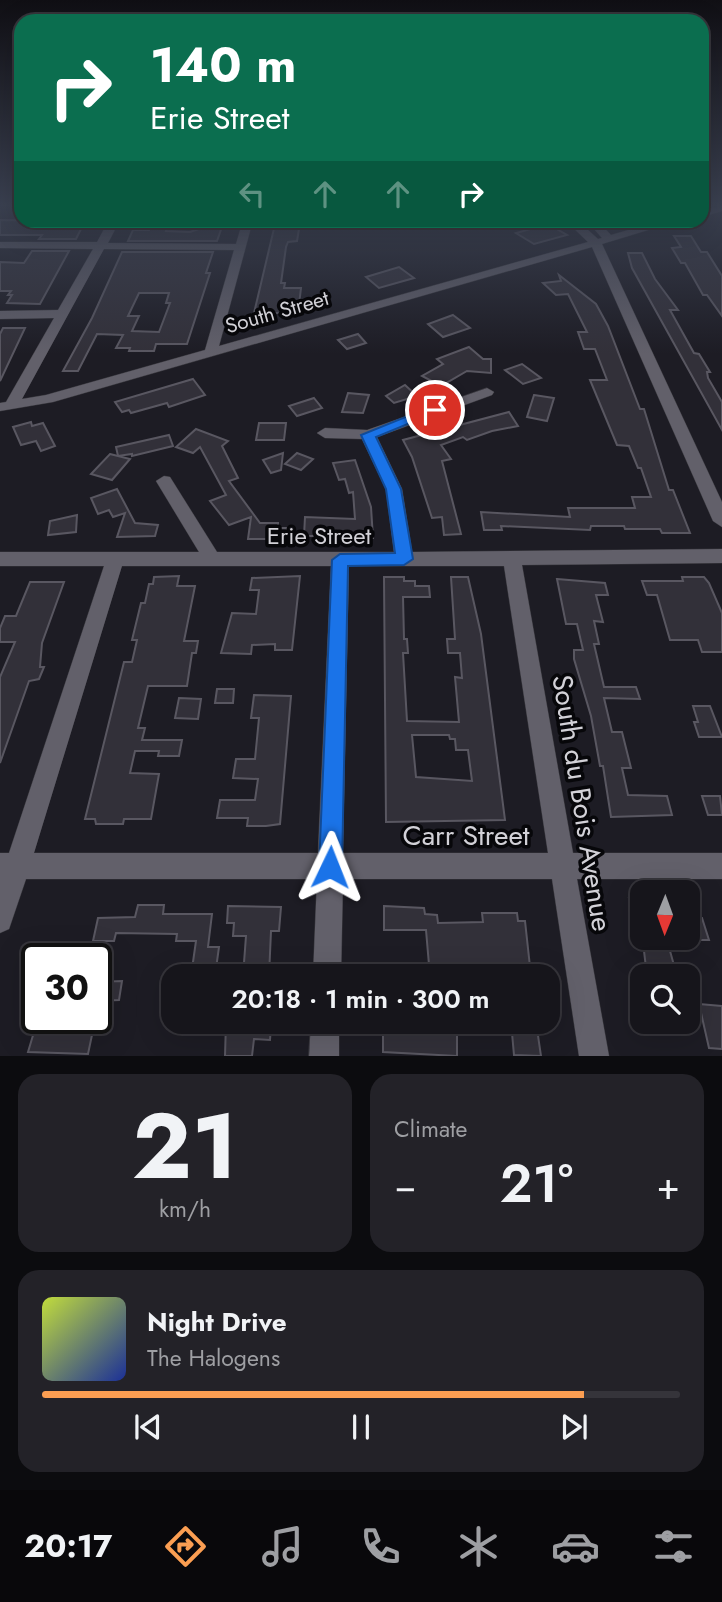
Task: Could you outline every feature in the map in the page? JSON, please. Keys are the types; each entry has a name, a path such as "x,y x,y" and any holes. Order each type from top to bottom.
{"street":[{"path":"5,407 96,255"},
{"path":"211,352 238,255"},
{"name":"South Street","path":"5,407 48,399 552,255"},
{"path":"608,255 722,521"},
{"path":"0,315 62,314"},
{"path":"325,433 368,435 487,391"},
{"path":"368,435 394,489 404,559"},
{"path":"164,481 212,559"},
{"name":"Erie Street","path":"0,559 340,560 722,556"},
{"path":"0,920 8,866 115,559"},
{"name":"South du Bois Avenue","path":"512,559 594,1056"},
{"path":"327,964 340,560"},
{"name":"Carr Street","path":"8,866 722,866"},
{"path":"324,1056 325,1034"}],"building":[{"path":"29,255 67,255 40,304 7,303 12,295 8,295 11,291 0,291 0,262 24,263"},
{"path":"121,255 212,255 206,273 210,273 187,344 156,344 154,351 129,351 130,348 116,348 123,335 97,334 78,371 63,371 92,318","holes":["139,293 169,293 166,303 170,303 159,332 132,331 139,316 128,316"]},
{"path":"268,255 285,255 281,283 285,283 284,288 301,288 298,313 254,313"},
{"path":"629,255 643,255 655,279 678,310 670,310 694,353 699,354 710,372 707,372 708,378 722,402 722,430 632,268"},
{"path":"676,255 709,255 722,276 722,316 707,295 703,295 685,263 681,263"},
{"path":"399,267 414,278 379,288 366,277"},
{"path":"559,275 596,304 608,326 640,409 644,409 669,490 673,490 690,533 662,533 660,529 625,529 624,526 591,526 590,530 501,526 502,530 484,530 481,512 570,517 568,508 635,508 632,497 651,497 641,468 638,468 629,446 617,445 590,380 607,380 595,349 584,349 578,332 587,332 568,294 556,295 543,283 561,281"},
{"path":"453,315 470,328 443,337 428,324"},
{"path":"3,328 25,328 0,381 0,334"},
{"path":"358,334 366,343 347,349 338,340"},
{"path":"469,347 483,359 491,359 491,373 467,371 441,386 422,376 443,364 437,359"},
{"path":"522,364 541,378 523,384 505,370"},
{"path":"193,379 205,395 169,407 167,403 131,413 129,410 122,412 115,402"},
{"path":"405,385 417,396 394,403 386,396"},
{"path":"348,393 369,395 363,413 342,412"},
{"path":"534,395 554,398 547,421 527,417"},
{"path":"314,398 322,408 297,416 289,406"},
{"path":"509,412 518,426 467,440 463,437 441,445 451,459 442,461 461,534 444,535 442,517 432,518 412,457 403,440"},
{"path":"31,422 32,426 43,423 55,446 41,451 36,441 21,445 13,427"},
{"path":"259,423 286,423 284,440 256,440"},
{"path":"196,429 228,441 222,446 238,478 229,481 260,523 278,523 278,528 287,528 286,539 248,539 251,517 229,525 210,501 226,495 200,447 193,453 176,447"},
{"path":"169,435 173,446 132,456 118,456 116,447"},
{"path":"283,453 281,470 271,473 263,460"},
{"path":"297,453 313,459 301,470 285,464"},
{"path":"110,454 130,459 112,480 91,474"},
{"path":"355,460 371,507 373,538 321,540 321,536 304,536 305,517 355,519 353,492 349,493 345,479 339,480 333,463"},
{"path":"117,489 135,523 158,525 155,536 117,537 125,513 113,517 109,510 98,514 91,498"},
{"path":"77,515 76,532 48,535 50,521"},
{"path":"179,576 177,586 195,586 184,641 198,641 196,653 192,653 187,686 148,686 138,728 145,728 142,740 182,740 179,756 158,756 159,751 135,751 130,773 159,774 151,819 124,819 123,824 96,824 95,819 85,819 124,662 132,662 137,640 132,640 141,603 145,603 149,584 153,584 154,577"},
{"path":"300,576 292,650 275,650 275,644 252,645 251,654 221,653 232,613 256,614 259,590 250,590 252,578"},
{"path":"384,577 404,577 404,581 415,581 415,586 429,586 430,597 403,597 404,639 407,639 408,653 403,653 407,721 459,722 455,677 462,678 460,653 448,653 447,639 455,639 451,577 468,577 481,634 505,820 386,822","holes":["412,735 449,735 450,739 455,739 456,750 468,750 472,781 416,777"]},
{"path":"682,577 704,577 709,583 722,613 722,652 702,652 698,640 670,640 657,595 647,595 642,581 683,581"},
{"path":"557,579 605,583 608,595 596,595 603,622 594,621 599,644 594,644 604,687 636,687 640,699 604,698 612,732 622,732 631,768 622,768 628,795 667,796 672,815 611,817 603,766 600,766 591,716 574,659 574,650 583,650 577,624 566,624"},
{"path":"30,582 64,582 42,643 40,667 44,667 39,679 29,681 0,763 0,677 15,642 0,642 0,628 5,616 16,616"},
{"path":"217,689 234,689 233,703 215,703"},
{"path":"254,695 291,696 280,824 247,826 248,818 217,818 220,800 255,800 258,779 233,778 236,759 255,759 259,718 251,718"},
{"path":"179,698 201,699 198,719 175,718"},
{"path":"693,706 710,706 722,737 699,737"},
{"path":"702,796 720,796 722,815 708,815"},
{"path":"138,905 164,905 163,914 212,914 208,947 219,947 217,964 193,964 196,941 176,941 177,934 116,933 114,941 93,941 98,918 135,917"},
{"path":"228,906 281,907 279,931 271,931 270,964 244,964 246,936 233,936 234,923 227,923"},
{"path":"384,906 424,908 425,914 437,915 438,923 483,922 482,913 517,913 518,921 525,921 530,964 429,964 426,930 384,930"},
{"path":"700,918 702,918 709,940 700,940"},
{"path":"644,951 670,951 674,964 646,964"},
{"path":"112,981 122,981 119,1000 112,1000"},
{"path":"700,1004 722,1006 722,1049 709,1048"},
{"path":"33,1034 92,1035 88,1054 28,1052"},
{"path":"226,1034 270,1034 270,1040 254,1039 252,1056 225,1056"},
{"path":"383,1034 457,1034 457,1056 383,1052"},
{"path":"512,1034 538,1034 541,1056 514,1055"}],"route":[{"path":"330,867 340,560 404,559 399,509 394,489 368,435 435,410"}]}
